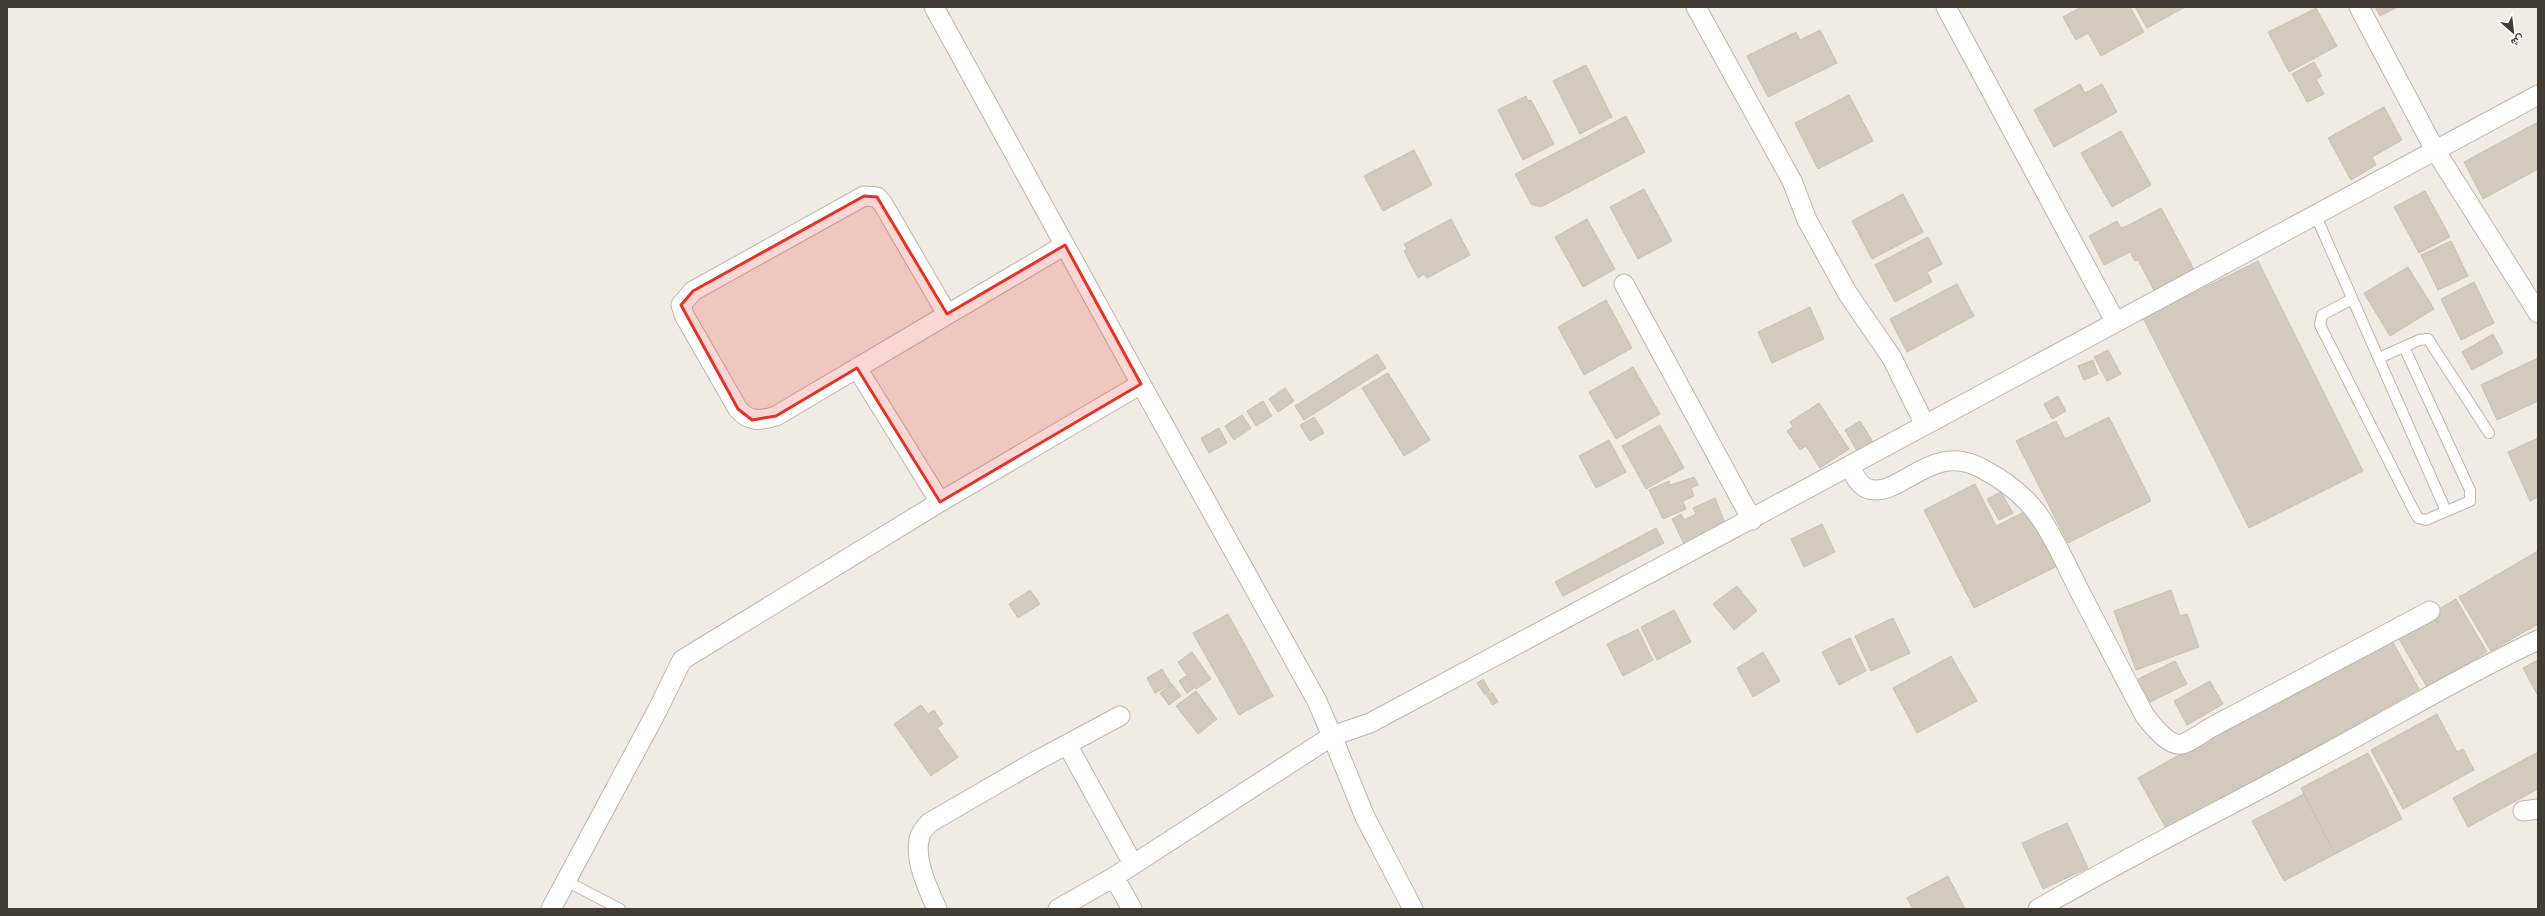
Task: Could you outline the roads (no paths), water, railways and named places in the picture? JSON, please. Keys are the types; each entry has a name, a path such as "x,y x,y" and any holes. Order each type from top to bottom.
{"street":[{"path":"934,7 1317,701 1365,817 1413,909"},
{"path":"1696,7 1792,181 1807,220 1848,294 1892,358 1925,425"},
{"path":"1946,7 2115,321"},
{"path":"2359,7 2435,150 2538,313"},
{"path":"1058,909 1114,877 1332,736 1370,723 1752,520 2115,321 2538,95"},
{"path":"948,314 884,204 877,197 864,196 694,291 681,305 684,315 738,409 744,416 752,420 761,421 776,416 1065,245"},
{"path":"1624,284 1752,520"},
{"path":"857,368 940,502"},
{"path":"551,909 657,712 682,660 940,502 1141,384"},
{"path":"1850,467 1859,483 1866,488 1880,490 1939,461 1954,459 1973,463 1997,476 2017,492 2037,513 2060,553 2145,716 2157,731 2176,744 2184,744 2210,728 2430,610"},
{"path":"2038,909 2101,873 2345,744 2481,668 2538,640"},
{"path":"937,909 929,892 919,851 920,835 929,823 1036,760 1068,746 1120,716"},
{"path":"1068,746 1133,864"},
{"path":"1114,877 1132,909"}],"lane":[{"path":"2315,214 2446,511"},
{"path":"2352,299 2322,315 2320,325 2418,518 2426,520 2470,501 2470,490 2404,347"},
{"path":"2379,358 2419,340 2428,339 2434,344 2488,433"},
{"path":"566,881 620,909"}]}
